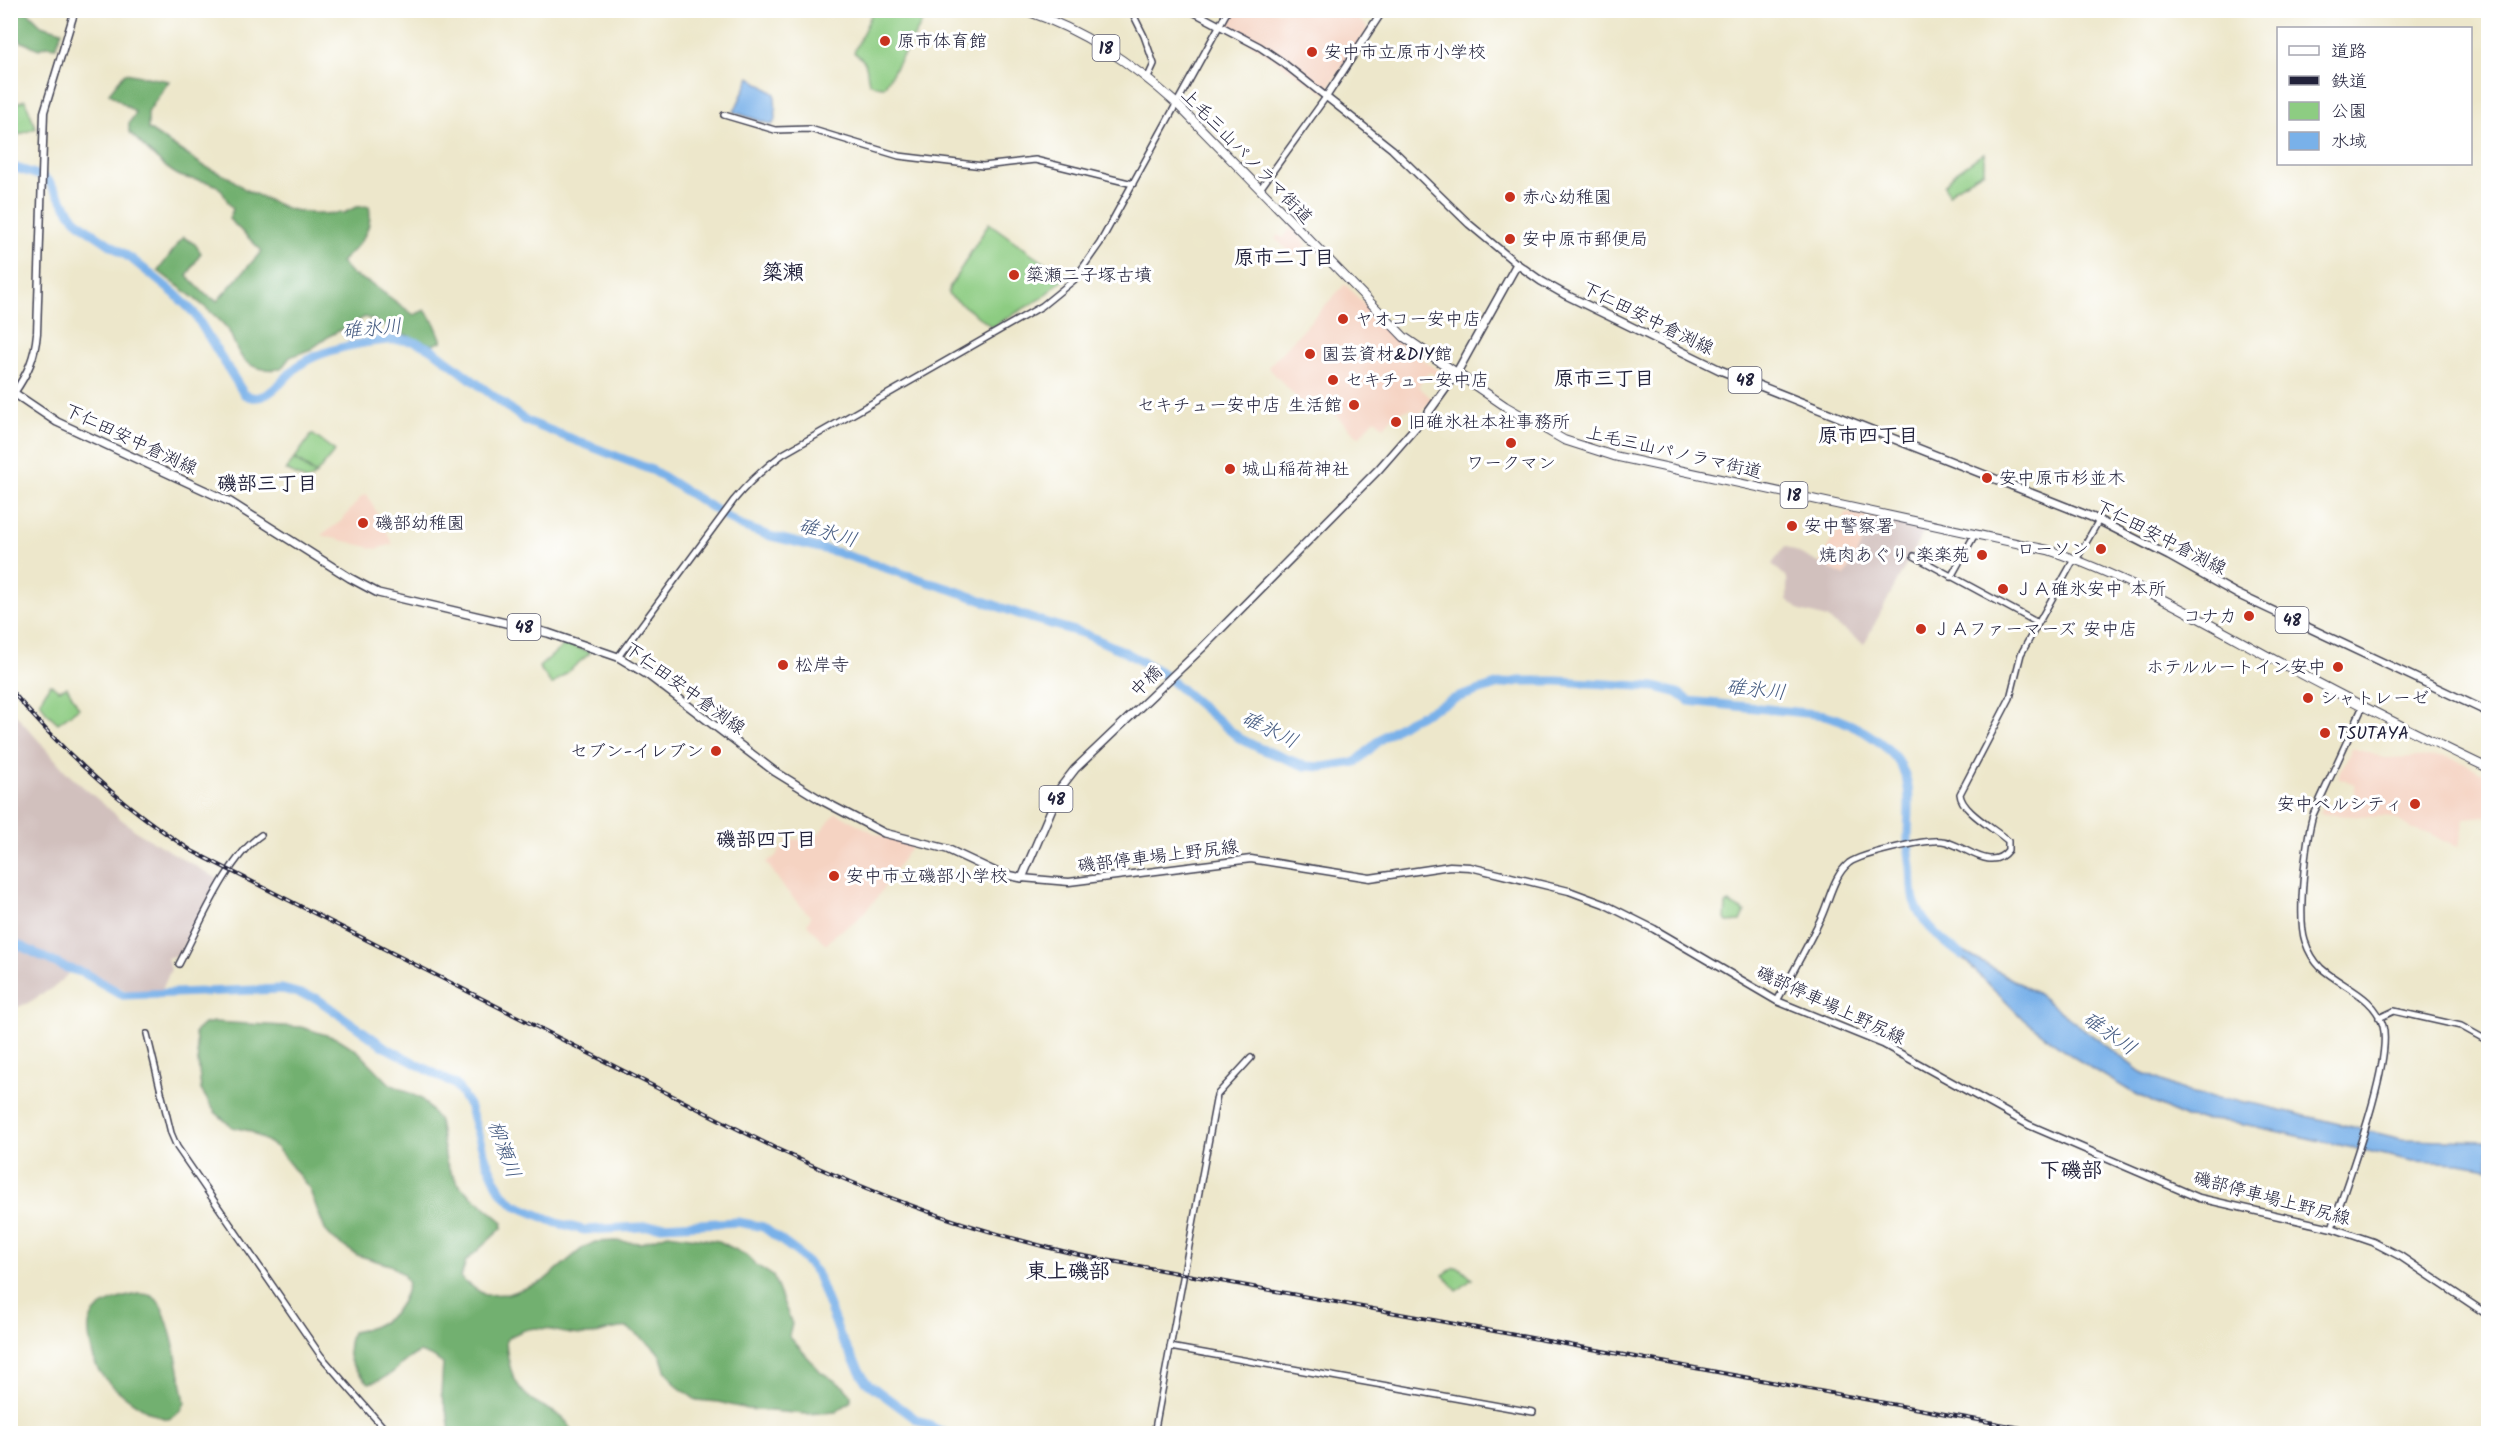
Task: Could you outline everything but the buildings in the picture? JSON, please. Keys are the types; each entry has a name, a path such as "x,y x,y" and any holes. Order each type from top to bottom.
{"highway":[{"name":"上毛三山パノラマ街道","path":"1024,10 1078,33 1116,54 1148,77 1178,104 1387,321 1423,352 1564,440 1614,456 2048,550 2113,575 2488,768"}],"main road":[{"path":"12,394 27,374 35,356 44,112 75,10"},
{"path":"1190,10 1260,47 1326,97 1392,149 1469,224 1517,264"},
{"path":"1326,97 1383,10"},
{"name":"48","path":"1456,374 1517,264"},
{"name":"下仁田安中倉渕線","path":"1517,264 1564,294 1720,370 1880,434 1996,477 2099,520 2237,594 2488,712"},
{"name":"中橋","path":"1023,878 1061,787 1075,769 1202,648 1379,469 1428,413 1456,374"},
{"name":"下仁田安中倉渕線","path":"12,394 57,422 230,502 351,579 378,593 548,633 618,657 648,675 774,771 821,800 884,832 947,849 998,873 1023,878"},
{"name":"磯部停車場上野尻線","path":"1023,878 1069,882 1242,860 1270,861 1370,878 1442,867 1470,867 1569,891 1597,901 1654,929 1777,1001 1883,1044 2030,1125 2199,1198 2332,1228 2393,1252 2488,1315"}],"street":[{"path":"1131,10 1154,64 1148,77"},
{"path":"618,657 750,481 783,454 1042,306 1071,283 1114,219 1228,10"},
{"path":"1260,189 1326,97"},
{"path":"724,115 775,130 810,129 899,156 983,166 1035,160 1133,184"},
{"path":"1777,1001 1821,918 1841,872 1851,862 1862,856 1928,841 1947,842 1995,860 2008,850 2008,841 1966,808 1960,801 1960,794 2010,698 2021,654 2099,520"},
{"path":"1951,577 1975,534"},
{"path":"1914,556 2038,623"},
{"path":"2332,1228 2368,1118 2383,1051 2383,1027 2371,1005 2361,995 2320,967 2304,940 2304,868 2308,832 2325,785 2363,705"},
{"path":"178,964 237,858 251,842 261,835"},
{"path":"2379,1018 2394,1011 2403,1012 2461,1026 2488,1041"},
{"path":"147,1034 171,1133 177,1147 321,1356 388,1434"},
{"path":"1154,1434 1217,1095 1251,1058"},
{"path":"1170,1347 1533,1412"}],"shaded area":[{"name":"安中市立原市小学校","path":"1233,11 1345,11 1366,25 1367,30 1325,93 1227,28 1226,21"},
{"path":"1291,228 1307,245 1295,256 1275,239 1278,235 1283,238"},
{"path":"1345,284 1404,346 1443,374 1445,383 1430,372 1418,386 1432,399 1419,415 1412,409 1396,413 1384,427 1375,419 1359,437 1334,414 1310,400 1304,406 1268,367"},
{"path":"367,494 393,544 376,549 321,535 340,522 362,496"},
{"path":"1847,512 1875,518 1845,576 1820,564"},
{"path":"1875,518 1922,527 1924,531 1864,644 1826,618 1801,611 1787,600 1787,578 1772,564 1785,546 1845,576"},
{"path":"10,708 68,774 121,819 140,834 220,880 178,955 167,958 171,969 162,990 135,992 125,990 76,966 57,985 28,1003 11,1010"},
{"path":"2352,748 2385,758 2445,756 2466,764 2488,776 2488,816 2464,818 2459,847 2429,833 2413,830 2396,819 2384,816 2320,814 2321,808 2356,800 2354,784 2338,777"},
{"name":"安中市立磯部小学校","path":"836,813 876,834 913,844 876,899 857,920 836,934 826,945 807,924 811,917 785,889 766,862 775,857 788,840 799,839 809,845"}],"green space":[{"path":"10,11 27,11 41,25 62,31 56,47 46,46 39,49 22,42 11,30"},
{"name":"原市体育館","path":"873,11 897,11 903,15 907,11 928,11 884,87 869,82 865,63 854,52"},
{"path":"125,73 169,81 148,112 148,129 204,166 230,178 246,190 288,209 316,214 344,213 356,207 369,206 367,231 359,244 341,262 352,274 373,285 414,315 425,310 435,324 442,341 433,345 365,317 331,335 311,349 290,357 281,369 262,369 245,361 227,328 194,298 158,271 183,237 195,244 201,253 187,276 206,295 217,301 262,251 229,219 233,209 217,186 209,182 184,178 174,173 129,132 129,123 136,113 109,93"},
{"path":"25,100 36,128 11,138 11,105"},
{"path":"1984,153 1984,171 1955,188 1949,195 1944,186 1955,173"},
{"path":"989,223 1046,264 1045,266 1052,271 1055,268 1067,276 1040,299 992,327 948,294 949,288"},
{"path":"312,434 335,451 316,474 295,458"},
{"path":"294,459 316,475 307,481 286,470"},
{"path":"565,644 590,652 552,685 539,667"},
{"path":"50,684 59,690 67,687 79,708 58,723 46,712 40,701"},
{"path":"1729,903 1745,912 1741,921 1727,922 1725,919 1726,904"},
{"path":"214,1022 301,1027 339,1039 358,1051 390,1084 422,1099 439,1121 446,1161 451,1173 461,1187 503,1222 502,1228 466,1261 461,1277 485,1295 508,1294 542,1282 583,1248 595,1242 641,1243 668,1234 719,1241 746,1255 773,1276 792,1324 789,1336 821,1372 843,1386 851,1395 851,1401 836,1412 806,1414 747,1409 718,1402 696,1400 677,1386 665,1370 660,1354 628,1328 591,1335 578,1335 538,1328 518,1333 506,1340 512,1373 519,1387 531,1399 561,1417 572,1433 450,1433 441,1394 443,1364 420,1352 385,1377 369,1383 357,1372 350,1361 348,1349 352,1332 372,1327 389,1317 401,1303 408,1284 403,1274 390,1265 357,1255 334,1240 325,1230 309,1188 276,1147 250,1131 232,1127 215,1112 201,1090 195,1032 204,1024"},
{"path":"1455,1267 1460,1268 1472,1279 1457,1291 1443,1275"},
{"path":"138,1294 152,1296 161,1306 174,1348 185,1402 181,1411 169,1419 151,1413 119,1392 103,1376 93,1356 89,1330 93,1314 110,1302"}],"water":[{"path":"750,77 775,94 776,119 772,125 734,112"},
{"path":"1948,943 2036,993 2141,1072 2192,1094 2256,1104 2402,1139 2488,1141 2488,1168 2460,1163 2413,1161 2234,1122 2185,1118 2130,1091 2073,1057 2024,1020"}],"waterway":[{"name":"碓氷川","path":"10,166 41,176 49,182 75,219 133,260 175,294 194,313 244,394 257,397 271,392 299,365 327,352 356,344 387,340 415,342 433,350 526,421 654,471 741,526 770,536 836,552 1030,618 1085,634 1125,652 1162,673 1239,738 1305,766 1323,767 1356,762 1383,737 1406,722 1456,698 1496,685 1520,681 1655,687 1678,693 1689,701 1825,715 1850,724 1886,748 1903,769 1909,796 1908,841 1914,900 1922,916 1934,931 1962,955"},
{"name":"柳瀬川","path":"10,941 64,967 84,973 123,995 282,989 316,998 385,1047 456,1085 469,1105 486,1160 501,1192 515,1205 557,1223 584,1230 738,1222 763,1227 798,1253 816,1272 841,1338 866,1382 916,1419 947,1434"}],"railway":[{"path":"10,689 72,757 141,816 192,851 775,1148 924,1210 962,1223 1079,1255 2055,1434"}],"place":[{"name":"原市体育館","path":"885,41"},
{"name":"安中市立原市小学校","path":"1312,52"},
{"name":"赤心幼稚園","path":"1510,197"},
{"name":"安中原市郵便局","path":"1510,239"},
{"name":"簗瀬二子塚古墳","path":"1014,275"},
{"name":"ヤオコー安中店","path":"1343,319"},
{"name":"園芸資材&DIY館","path":"1310,354"},
{"name":"セキチュー安中店","path":"1333,380"},
{"name":"セキチュー安中店 生活館","path":"1354,405"},
{"name":"旧碓氷社本社事務所","path":"1396,422"},
{"name":"ワークマン","path":"1511,443"},
{"name":"城山稲荷神社","path":"1230,469"},
{"name":"安中原市杉並木","path":"1987,478"},
{"name":"磯部幼稚園","path":"363,523"},
{"name":"安中警察署","path":"1792,526"},
{"name":"ローソン","path":"2101,549"},
{"name":"焼肉あぐり 楽楽苑","path":"1982,555"},
{"name":"ＪＡ碓氷安中 本所","path":"2003,589"},
{"name":"コナカ","path":"2249,616"},
{"name":"ＪＡファーマーズ 安中店","path":"1921,629"},
{"name":"松岸寺","path":"783,665"},
{"name":"ホテルルートイン安中","path":"2338,667"},
{"name":"シャトレーゼ","path":"2308,698"},
{"name":"TSUTAYA","path":"2325,733"},
{"name":"セブン-イレブン","path":"716,751"},
{"name":"安中ベルシティ","path":"2415,804"},
{"name":"安中市立磯部小学校","path":"834,876"}],"district":[{"name":"原市二丁目","path":"1284,257"},
{"name":"簗瀬","path":"783,272"},
{"name":"原市三丁目","path":"1604,378"},
{"name":"原市四丁目","path":"1868,435"},
{"name":"磯部三丁目","path":"267,483"},
{"name":"磯部四丁目","path":"766,839"},
{"name":"下磯部","path":"2071,1170"},
{"name":"東上磯部","path":"1068,1271"}]}
